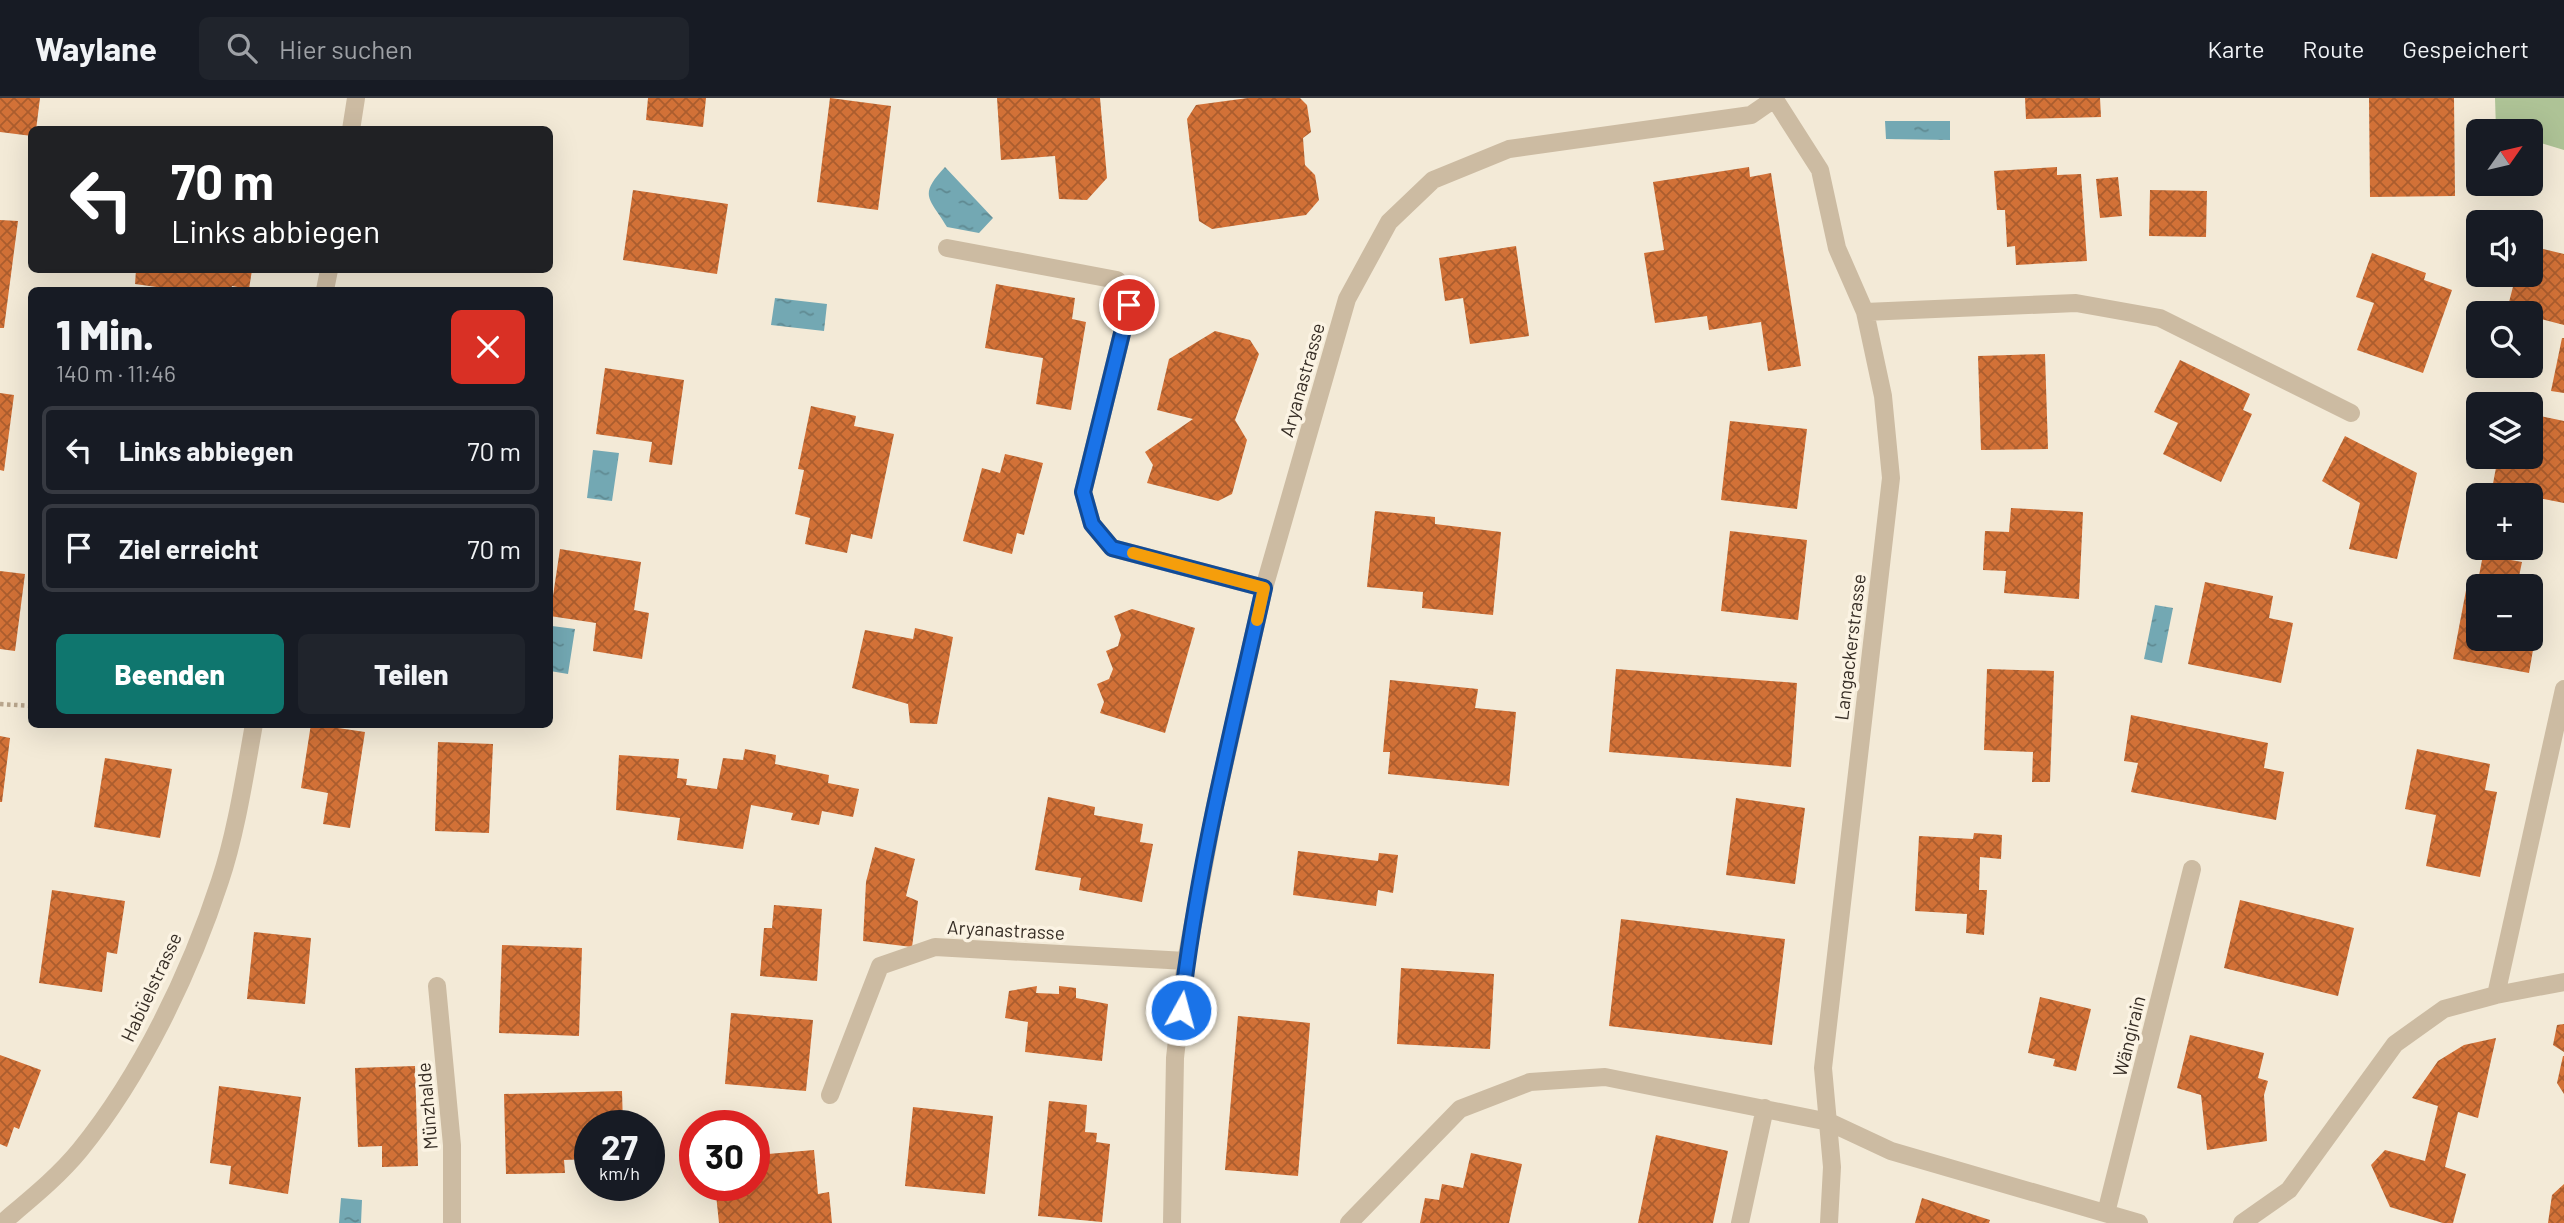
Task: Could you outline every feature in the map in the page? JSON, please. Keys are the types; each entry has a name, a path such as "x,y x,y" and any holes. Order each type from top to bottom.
{"street":[{"path":"352,126 356,98"},
{"name":"Langackerstrasse","path":"1774,99 1820,170 1837,248 1865,312 1883,396 1891,478 1823,1068 1832,1167 1829,1223"},
{"name":"Aryanastrasse","path":"1172,1223 1175,1058 1186,961 1215,806 1264,588 1347,299 1389,222 1433,180 1509,149 1751,115 1774,99"},
{"path":"947,248 1116,280 1129,305 1083,492 1092,524 1112,548 1264,588"},
{"path":"1865,312 2076,303 2160,318 2351,413"},
{"path":"2496,995 2564,689"},
{"name":"Habüelstrasse","path":"2,1223 42,1190 79,1151 120,1096 166,1014 221,880 253,728"},
{"name":"Wängirain","path":"2106,1213 2192,869"},
{"name":"Aryanastrasse","path":"830,1095 880,966 935,947 1186,961"},
{"path":"2242,1223 2289,1190 2395,1044 2444,1009 2496,995 2564,982"},
{"name":"Münzhalde","path":"437,986 452,1145 452,1223"},
{"path":"1349,1223 1460,1109 1530,1082 1605,1077 1829,1122 1891,1151 2139,1223"},
{"path":"1740,1223 1765,1108"}],"path":[{"path":"0,704 28,706"}],"green space":[{"path":"2495,98 2564,98 2564,150 2543,144 2543,119 2496,119"}],"water":[{"path":"1885,121 1950,121 1950,140 1886,139"},
{"path":"945,167 993,218 979,233 947,227 931,202 931,184"},
{"path":"775,298 827,304 824,331 771,325"},
{"path":"593,450 619,453 612,501 587,498"},
{"path":"2155,605 2173,608 2162,663 2144,659"},
{"path":"553,626 575,629 568,674 553,672"},
{"path":"341,1198 362,1200 361,1223 339,1223"}],"building":[{"path":"0,98 40,98 36,126 28,126 28,136 0,132"},
{"path":"648,98 706,98 703,127 646,120"},
{"path":"830,98 891,106 878,210 817,202"},
{"path":"997,98 1100,98 1107,178 1087,200 1059,199 1055,156 1001,160"},
{"path":"1248,98 1300,98 1307,105 1311,132 1303,138 1305,165 1315,175 1319,200 1306,215 1212,229 1199,221 1187,119 1196,105"},
{"path":"2025,98 2100,98 2101,117 2026,119"},
{"path":"2369,98 2454,98 2455,196 2370,197"},
{"path":"1749,167 1750,177 1771,173 1801,366 1768,371 1761,322 1709,330 1707,316 1655,323 1644,253 1664,250 1653,182"},
{"path":"2057,167 2057,175 2081,174 2087,261 2016,265 2015,246 2007,247 2005,210 1997,210 1994,171"},
{"path":"2118,177 2122,216 2100,218 2096,179"},
{"path":"633,190 728,204 717,274 623,260"},
{"path":"2150,190 2207,191 2206,237 2149,236"},
{"path":"0,220 18,221 4,328 0,328"},
{"path":"1516,246 1529,336 1470,344 1463,298 1445,301 1439,258"},
{"path":"2543,249 2564,254 2564,325 2543,319 2543,301 2509,301 2513,287 2543,287"},
{"path":"2372,253 2426,273 2424,280 2452,290 2423,373 2357,350 2374,303 2356,297"},
{"path":"136,273 252,273 249,287 156,287 135,284"},
{"path":"996,284 1075,298 1072,319 1086,322 1071,410 1036,404 1043,358 985,348"},
{"path":"1215,331 1250,340 1259,354 1235,420 1247,440 1232,494 1218,501 1147,483 1153,465 1145,452 1193,419 1157,410 1169,359"},
{"path":"2564,338 2564,393 2551,391"},
{"path":"2045,354 2048,449 1981,450 1978,356"},
{"path":"2180,360 2250,394 2243,410 2252,414 2221,482 2163,454 2178,423 2154,412"},
{"path":"605,368 684,380 672,465 649,462 652,442 596,434"},
{"path":"0,393 14,395 4,471 0,470"},
{"path":"811,406 856,416 854,426 894,434 872,539 851,534 847,553 805,544 810,518 795,514 804,470 798,469"},
{"path":"2543,417 2564,421 2564,503 2543,499 2543,483 2493,483 2496,469 2543,469"},
{"path":"1730,421 1807,429 1797,509 1721,500"},
{"path":"2345,436 2417,473 2397,559 2349,549 2360,503 2322,481"},
{"path":"1005,454 1043,463 1024,535 1017,533 1012,554 963,541 982,468 1000,473"},
{"path":"2011,508 2083,512 2079,599 2004,593 2006,571 1983,570 1985,531 2009,532"},
{"path":"1375,511 1435,517 1435,524 1501,532 1493,615 1422,608 1423,592 1367,587"},
{"path":"1730,531 1807,540 1798,620 1721,611"},
{"path":"560,549 641,562 634,610 649,613 642,659 593,651 596,623 553,616 553,596"},
{"path":"2482,560 2522,562 2520,574 2479,574"},
{"path":"0,571 25,574 15,651 0,649"},
{"path":"2205,582 2273,596 2269,618 2293,623 2281,683 2188,664"},
{"path":"2466,590 2466,651 2533,651 2529,673 2453,659"},
{"path":"1132,609 1195,628 1165,733 1100,713 1104,702 1097,684 1109,679 1113,669 1106,651 1118,646 1121,635 1114,616"},
{"path":"915,628 953,637 937,724 910,723 908,704 852,688 865,630 913,639"},
{"path":"1616,669 1797,683 1791,767 1609,752"},
{"path":"1987,669 2054,671 2050,782 2032,782 2033,752 1984,750"},
{"path":"1390,680 1478,689 1475,708 1516,712 1509,786 1388,774 1390,752 1383,752"},
{"path":"2131,715 2268,743 2264,768 2284,772 2276,820 2131,792 2138,763 2124,761"},
{"path":"310,728 365,732 350,828 323,824 328,793 301,788"},
{"path":"0,736 10,738 2,802 0,802"},
{"path":"438,742 493,744 489,833 435,831"},
{"path":"745,749 776,755 775,764 829,775 828,783 859,789 853,817 822,811 819,825 791,820 793,813 751,805 743,849 677,840 680,818 616,810 619,755 679,759 677,778 687,779 686,785 717,789 723,758 743,760"},
{"path":"2417,749 2490,764 2485,790 2497,792 2480,877 2426,866 2436,815 2405,809"},
{"path":"105,758 172,769 160,838 94,827"},
{"path":"1048,797 1095,807 1094,815 1143,824 1140,842 1153,844 1142,902 1079,890 1081,878 1035,870"},
{"path":"1736,798 1805,808 1795,884 1726,875"},
{"path":"1974,833 2002,835 2001,859 1980,857 1979,890 1987,890 1984,935 1966,933 1967,914 1915,911 1919,836 1973,839"},
{"path":"875,847 915,859 906,896 918,901 912,947 863,941 866,882"},
{"path":"1298,851 1378,861 1379,853 1398,855 1393,893 1378,890 1376,906 1293,895"},
{"path":"52,890 125,901 117,954 107,952 102,992 39,983"},
{"path":"2240,900 2354,928 2338,996 2224,968"},
{"path":"774,905 822,909 817,981 760,976 764,928 772,928"},
{"path":"1621,919 1785,939 1772,1045 1609,1026"},
{"path":"254,932 311,938 305,1004 247,999"},
{"path":"502,945 582,948 579,1036 499,1033"},
{"path":"1401,968 1494,974 1490,1049 1397,1044"},
{"path":"1037,986 1036,993 1059,994 1059,986 1076,988 1076,998 1108,1004 1102,1061 1025,1052 1028,1022 1005,1018 1009,991"},
{"path":"2040,997 2091,1009 2076,1071 2053,1066 2055,1059 2028,1053"},
{"path":"731,1013 813,1020 806,1091 725,1084"},
{"path":"1238,1016 1310,1023 1298,1176 1225,1170"},
{"path":"2564,1024 2564,1052 2553,1045 2557,1025"},
{"path":"2190,1035 2264,1053 2258,1078 2268,1081 2264,1095 2267,1141 2207,1150 2201,1095 2177,1088"},
{"path":"2496,1038 2478,1118 2458,1112 2445,1167 2466,1174 2453,1223 2443,1223 2390,1207 2371,1165 2385,1150 2425,1161 2438,1106 2412,1098 2438,1061 2464,1045"},
{"path":"0,1055 41,1070 19,1129 14,1127 7,1147 0,1144"},
{"path":"2564,1056 2564,1094 2557,1083"},
{"path":"415,1066 418,1166 382,1167 382,1146 358,1147 355,1068"},
{"path":"219,1086 301,1097 288,1194 229,1184 231,1166 210,1163"},
{"path":"622,1091 623,1110 574,1110 574,1160 564,1160 565,1173 506,1174 504,1094"},
{"path":"1049,1101 1087,1105 1085,1132 1097,1133 1096,1142 1110,1144 1102,1222 1038,1216"},
{"path":"913,1107 993,1116 985,1194 905,1186"},
{"path":"1656,1135 1728,1151 1713,1223 1638,1223"},
{"path":"814,1150 818,1194 829,1192 832,1223 719,1223 717,1201 770,1201 770,1154"},
{"path":"1471,1153 1522,1164 1509,1223 1420,1223 1425,1198 1439,1200 1442,1184 1463,1188"},
{"path":"2564,1184 2564,1223 2548,1223 2552,1195"},
{"path":"1922,1198 1990,1220 1989,1223 1915,1223"}],"slow traffic":[{"path":"1133,553 1264,588 1257,620"}],"route":[{"path":"1129,305 1083,492 1092,524 1112,548 1264,588 1215,806 1186,961 1181,1010"}]}
